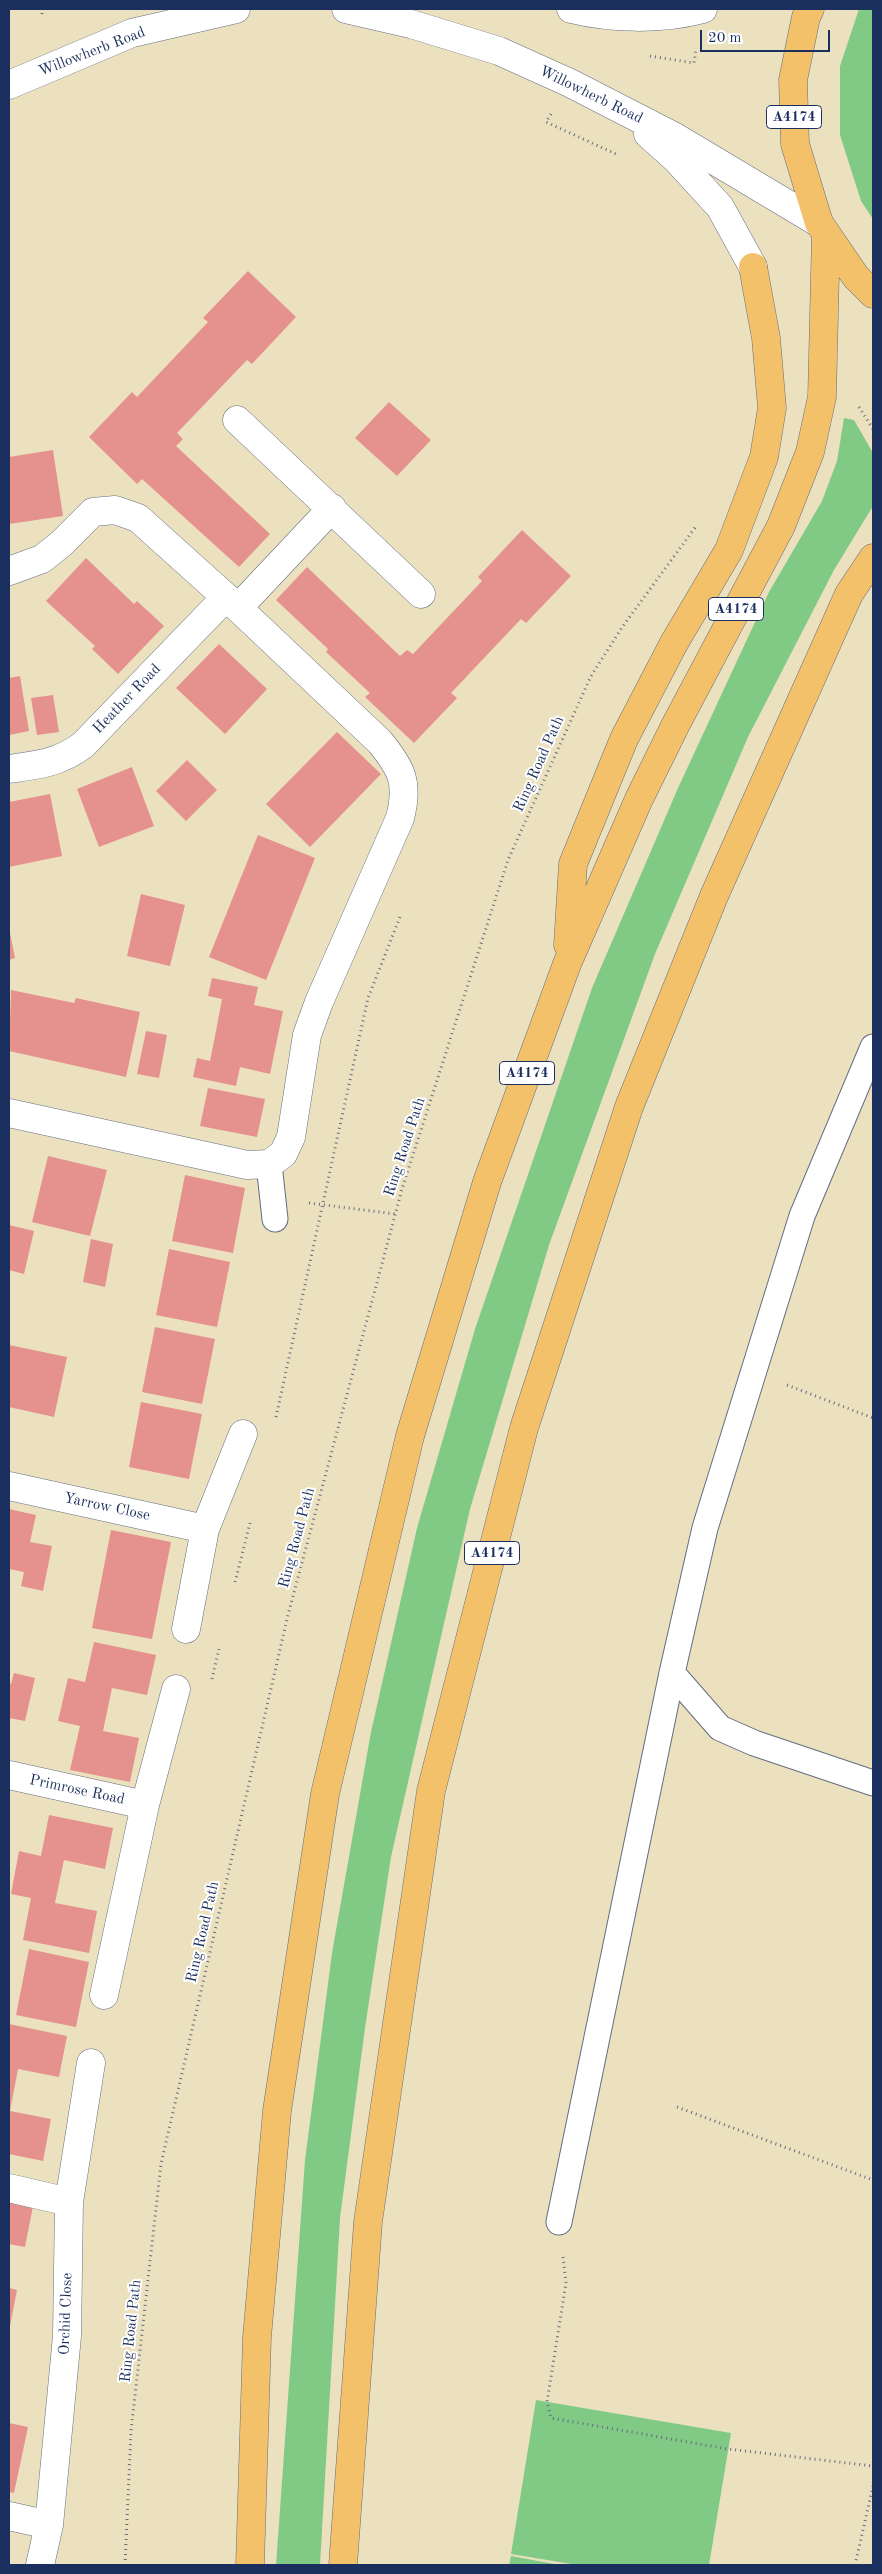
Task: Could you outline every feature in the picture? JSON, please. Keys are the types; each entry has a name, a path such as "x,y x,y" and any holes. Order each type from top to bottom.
{"highway":[{"name":"A4174","path":"810,9 806,17 793,80 795,144 822,228 856,277 873,294"},
{"name":"A4174","path":"250,2565 257,2336 277,2111 324,1794 413,1426 487,1182 567,964 639,799 676,724 781,526 810,452 822,397 822,228"},
{"path":"567,964 573,864 624,739 674,644 728,550 764,457 772,408 766,338 753,267"},
{"name":"A4174","path":"343,2565 368,2222 431,1791 524,1428 629,1107 714,896 849,594 873,558"}],"street":[{"name":"Willowherb Road","path":"9,85 132,33 236,9"},
{"name":"Willowherb Road","path":"346,9 411,24 499,51 570,83 675,137 822,228"},
{"path":"570,9 584,12 650,17 702,9"},
{"path":"621,109 676,159 720,206 753,267"},
{"path":"237,420 421,594"},
{"name":"Heather Road","path":"9,769 48,763 67,757 83,745 332,508"},
{"path":"9,571 42,559 62,543 93,512 116,510 138,518 380,742 396,762 404,780 405,799 400,818 322,994 307,1035 292,1137 283,1154 269,1164 247,1165 9,1113"},
{"path":"186,1629 205,1529 242,1434"},
{"name":"Yarrow Close","path":"9,1486 205,1529"},
{"path":"104,1995 145,1805 176,1689"},
{"name":"Primrose Road","path":"9,1775 145,1805"},
{"name":"Orchid Close","path":"40,2565 49,2525 67,2336 69,2202 91,2063"},
{"path":"9,2188 69,2202"},
{"path":"9,2516 49,2525"}],"lane":[{"path":"559,2222 672,1673 704,1528 802,1216 873,1047"},
{"path":"269,1164 274,1209"},
{"path":"672,1673 720,1728 754,1743 873,1783"}],"path":[{"path":"42,14 43,9"},
{"path":"649,55 694,63 702,9"},
{"path":"570,83 546,122 623,157"},
{"name":"Ring Road Path","path":"125,2565 131,2430 161,2164 288,1615 396,1214 508,860 591,676 622,626 702,518"},
{"path":"276,1419 321,1205 368,998 403,908"},
{"path":"274,1209 321,1205 396,1214"},
{"path":"753,1372 873,1418"},
{"path":"235,1584 251,1518"},
{"path":"211,1680 221,1642"},
{"path":"677,2107 873,2180"},
{"path":"559,2222 566,2283 547,2402 551,2418 728,2450 873,2466"},
{"path":"855,2565 873,2486"}],"green space":[{"path":"859,9 873,9 873,219 861,201 840,135 840,66"},
{"path":"844,418 854,420 873,453 873,506 834,570 748,737 655,954 549,1245 470,1509 391,1857 365,2028 340,2218 320,2565 276,2565 305,2160 332,1953 371,1732 417,1528 475,1329 592,988 678,788 769,592 822,501 837,461"},
{"path":"536,2400 731,2433 709,2565 577,2565 511,2554"},
{"path":"511,2556 560,2565 509,2565"}],"building":[{"path":"248,271 296,317 252,364 247,360 177,433 183,439 176,446 270,534 239,567 142,479 137,484 89,437 132,392 137,397 208,322 203,318"},
{"path":"389,402 431,440 397,476 355,438"},
{"path":"53,450 63,516 9,524 9,457"},
{"path":"522,530 571,576 526,623 521,619 451,693 457,698 414,743 365,697 370,693 326,652 328,649 276,600 307,567 400,656 407,650 413,654 482,581 478,577"},
{"path":"86,558 134,604 137,601 164,626 118,674 92,649 95,646 46,601"},
{"path":"219,644 267,689 225,734 176,688"},
{"path":"20,676 29,731 9,735 9,678"},
{"path":"53,695 59,732 37,735 31,698"},
{"path":"337,732 381,774 310,847 266,804"},
{"path":"187,760 217,790 186,821 156,791"},
{"path":"132,767 154,826 99,847 77,789"},
{"path":"50,794 62,856 9,867 9,802"},
{"path":"258,835 315,858 266,980 209,957"},
{"path":"141,894 185,905 170,966 127,956"},
{"path":"9,928 15,958 9,960"},
{"path":"212,978 258,987 254,1005 283,1011 270,1074 240,1067 236,1086 193,1077 197,1058 210,1061 216,1031 222,999 208,996"},
{"path":"11,990 74,1003 76,998 140,1012 126,1077 9,1051"},
{"path":"146,1031 167,1035 159,1078 137,1074"},
{"path":"208,1088 265,1099 257,1137 200,1126"},
{"path":"48,1156 107,1170 90,1236 32,1222"},
{"path":"185,1175 245,1188 233,1253 172,1241"},
{"path":"9,1225 34,1231 24,1274 9,1270"},
{"path":"91,1239 113,1244 105,1287 83,1282"},
{"path":"169,1249 230,1262 217,1327 156,1315"},
{"path":"155,1327 215,1339 202,1404 142,1392"},
{"path":"9,1345 67,1357 54,1417 9,1407"},
{"path":"141,1402 202,1414 189,1479 129,1467"},
{"path":"9,1509 36,1515 30,1542 52,1546 43,1591 21,1586 24,1572 9,1569"},
{"path":"111,1530 171,1542 152,1639 92,1628"},
{"path":"94,1642 156,1655 147,1695 112,1688 103,1731 139,1738 130,1782 70,1770 80,1726 58,1721 68,1678 85,1682"},
{"path":"14,1673 35,1678 25,1721 9,1718 9,1684 11,1684"},
{"path":"49,1815 113,1828 105,1869 64,1860 55,1903 97,1911 89,1953 23,1940 31,1898 11,1894 19,1851 41,1856"},
{"path":"29,1949 89,1962 76,2027 16,2015"},
{"path":"9,2024 67,2036 59,2077 18,2069 10,2111 51,2119 43,2161 9,2154"},
{"path":"9,2201 33,2206 25,2247 9,2244"},
{"path":"9,2288 17,2290 10,2326 9,2326"},
{"path":"9,2423 28,2427 14,2493 9,2492"}]}
